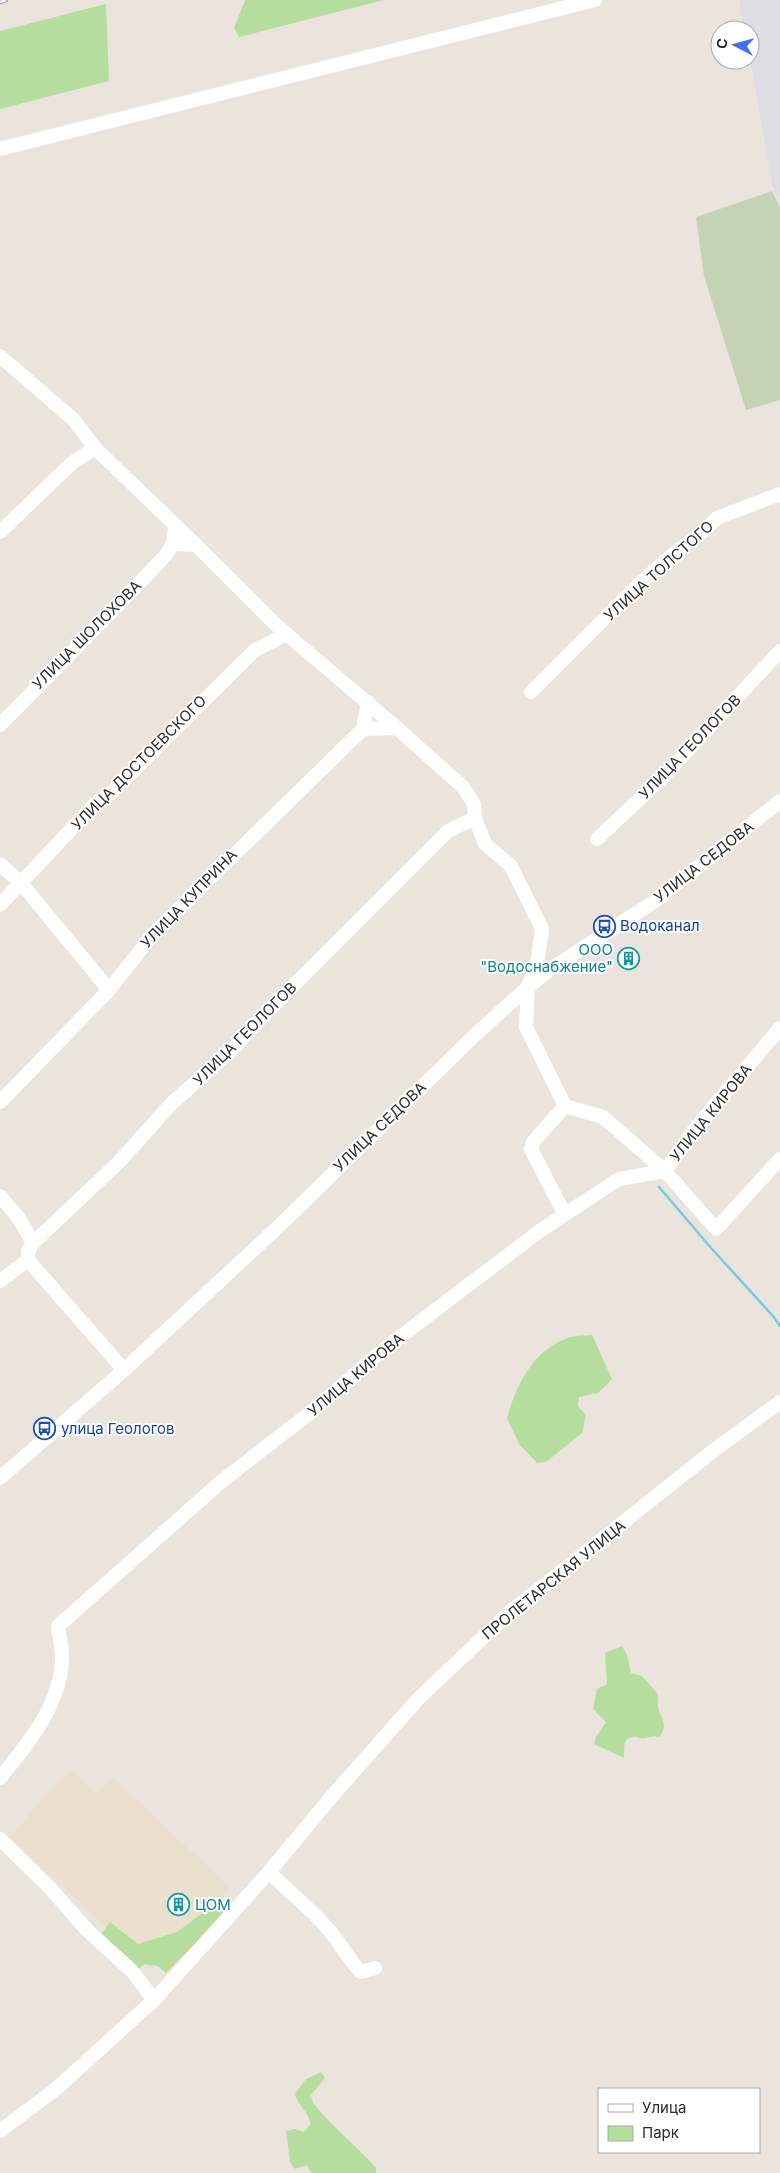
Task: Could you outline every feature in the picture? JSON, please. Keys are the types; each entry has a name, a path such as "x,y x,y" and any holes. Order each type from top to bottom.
{"street":[{"path":"0,149 595,0"},
{"path":"0,356 74,420 95,448 287,634 368,702 463,787 474,804 475,818 486,844 511,866 542,929 543,967"},
{"path":"0,532 72,463 95,448"},
{"name":"УЛИЦА ТОЛСТОГО","path":"531,692 640,584 670,556 705,530 717,518 780,494"},
{"path":"175,526 173,544 196,545"},
{"name":"УЛИЦА ШОЛОХОВА","path":"0,725 134,589 165,556 173,544"},
{"name":"УЛИЦА ДОСТОЕВСКОГО","path":"1,904 94,805 113,791 255,650 287,634"},
{"name":"УЛИЦА ГЕОЛОГОВ","path":"597,839 662,778 780,651"},
{"path":"368,702 363,729 397,728"},
{"name":"УЛИЦА КУПРИНА","path":"0,1102 109,990 153,934 307,781 363,729"},
{"name":"УЛИЦА СЕДОВА","path":"0,1478 124,1370 278,1227 475,1035 528,987 543,967 658,899 780,801"},
{"name":"УЛИЦА ГЕОЛОГОВ","path":"33,1243 119,1162 172,1103 232,1050 264,1015 448,831 475,818"},
{"path":"0,864 21,883 109,990"},
{"path":"0,886 2,892 1,904"},
{"path":"528,987 526,1027 565,1106 603,1117 665,1171 716,1229 780,1159"},
{"name":"УЛИЦА КИРОВА","path":"0,1778 32,1739 48,1710 60,1679 62,1658 58,1626 222,1481 311,1412 384,1349 564,1213 620,1178 665,1171 694,1130 780,1028"},
{"path":"564,1213 530,1149 533,1142 565,1106"},
{"path":"0,1196 18,1216 33,1243 28,1251 28,1260 124,1370"},
{"path":"0,1281 28,1260"},
{"name":"ПРОЛЕТАРСКАЯ УЛИЦА","path":"0,2131 57,2088 154,2000 269,1872 333,1795 419,1698 509,1613 713,1451 780,1402"},
{"path":"0,1839 50,1888 87,1930 132,1971 154,2000"},
{"path":"269,1872 325,1926 361,1972 375,1968"}],"shaded area":[{"path":"780,0 780,199 774,193 752,70 760,70 760,20 742,20 739,1"},
{"path":"72,1771 96,1795 114,1778 230,1888 151,1969 10,1837 61,1777 64,1778"}],"green space":[{"path":"245,0 384,0 239,37 234,28"},
{"path":"106,4 109,81 0,109 0,31"},
{"path":"772,191 780,207 780,400 746,410 704,276 696,217"},
{"path":"592,1335 612,1379 598,1393 579,1397 578,1406 586,1415 582,1433 546,1462 537,1463 519,1444 507,1418 521,1381 536,1359 545,1350 571,1337"},
{"path":"622,1646 627,1655 631,1673 642,1676 658,1694 659,1711 664,1724 660,1737 635,1737 628,1739 625,1744 624,1758 594,1744 596,1737 606,1722 593,1709 597,1689 607,1684 605,1653"},
{"path":"212,1906 225,1906 227,1911 166,1973 158,1966 144,1964 139,1969 101,1934 110,1922 138,1944 177,1932"},
{"path":"321,2072 325,2078 311,2095 313,2103 376,2168 376,2173 311,2173 307,2165 295,2169 290,2162 286,2131 295,2129 304,2132 311,2124 295,2094 306,2079"}],"waterway":[{"path":"659,1187 780,1326"}],"railway":[{"path":"0,2 6,0"}],"place":[{"name":"Водоканал","path":"604,926"},
{"name":"ООО \"Водоснабжение\"","path":"629,959"},
{"name":"улица Геологов","path":"45,1429"},
{"name":"ЦОМ","path":"179,1905"}]}
